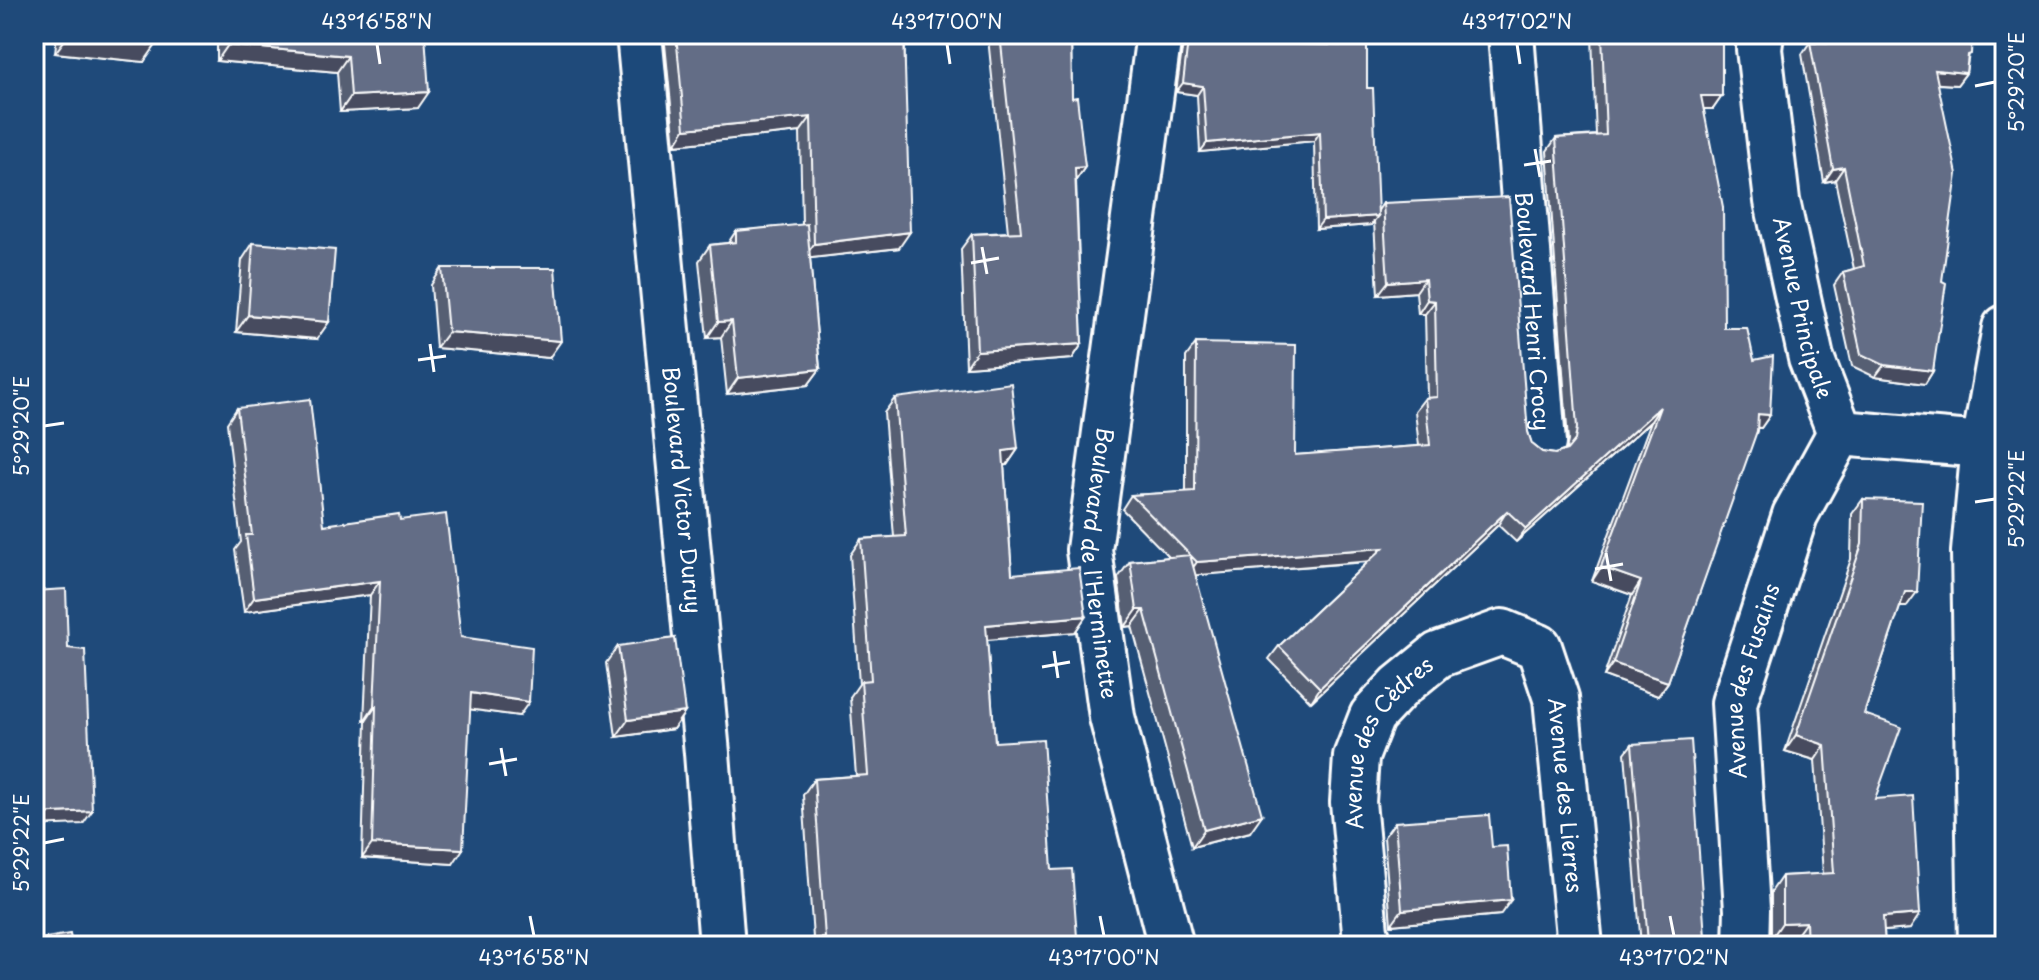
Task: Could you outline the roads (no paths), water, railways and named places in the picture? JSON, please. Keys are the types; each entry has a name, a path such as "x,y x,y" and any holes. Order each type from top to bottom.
{"street":[{"name":"Boulevard Victor Duruy","path":"639,34 707,753 722,946"},
{"name":"Boulevard de l'Herminette","path":"1159,34 1089,550 1112,717 1171,946"},
{"name":"Boulevard Henri Crocy","path":"1511,34 1543,443"},
{"name":"Avenue Principale","path":"1761,34 1759,49 1777,201 1811,358 1840,433"},
{"path":"1981,946 1974,552 1984,445 2005,328"},
{"path":"1840,433 1984,445"},
{"name":"Avenue des Fusains","path":"1746,946 1747,910 1734,703 1795,515 1840,433"},
{"name":"Avenue des Cèdres","path":"1370,946 1365,931 1353,802 1356,757 1372,716 1400,686 1438,655 1502,632 1539,647"},
{"name":"Avenue des Lierres","path":"1539,647 1556,698 1580,946"}]}
